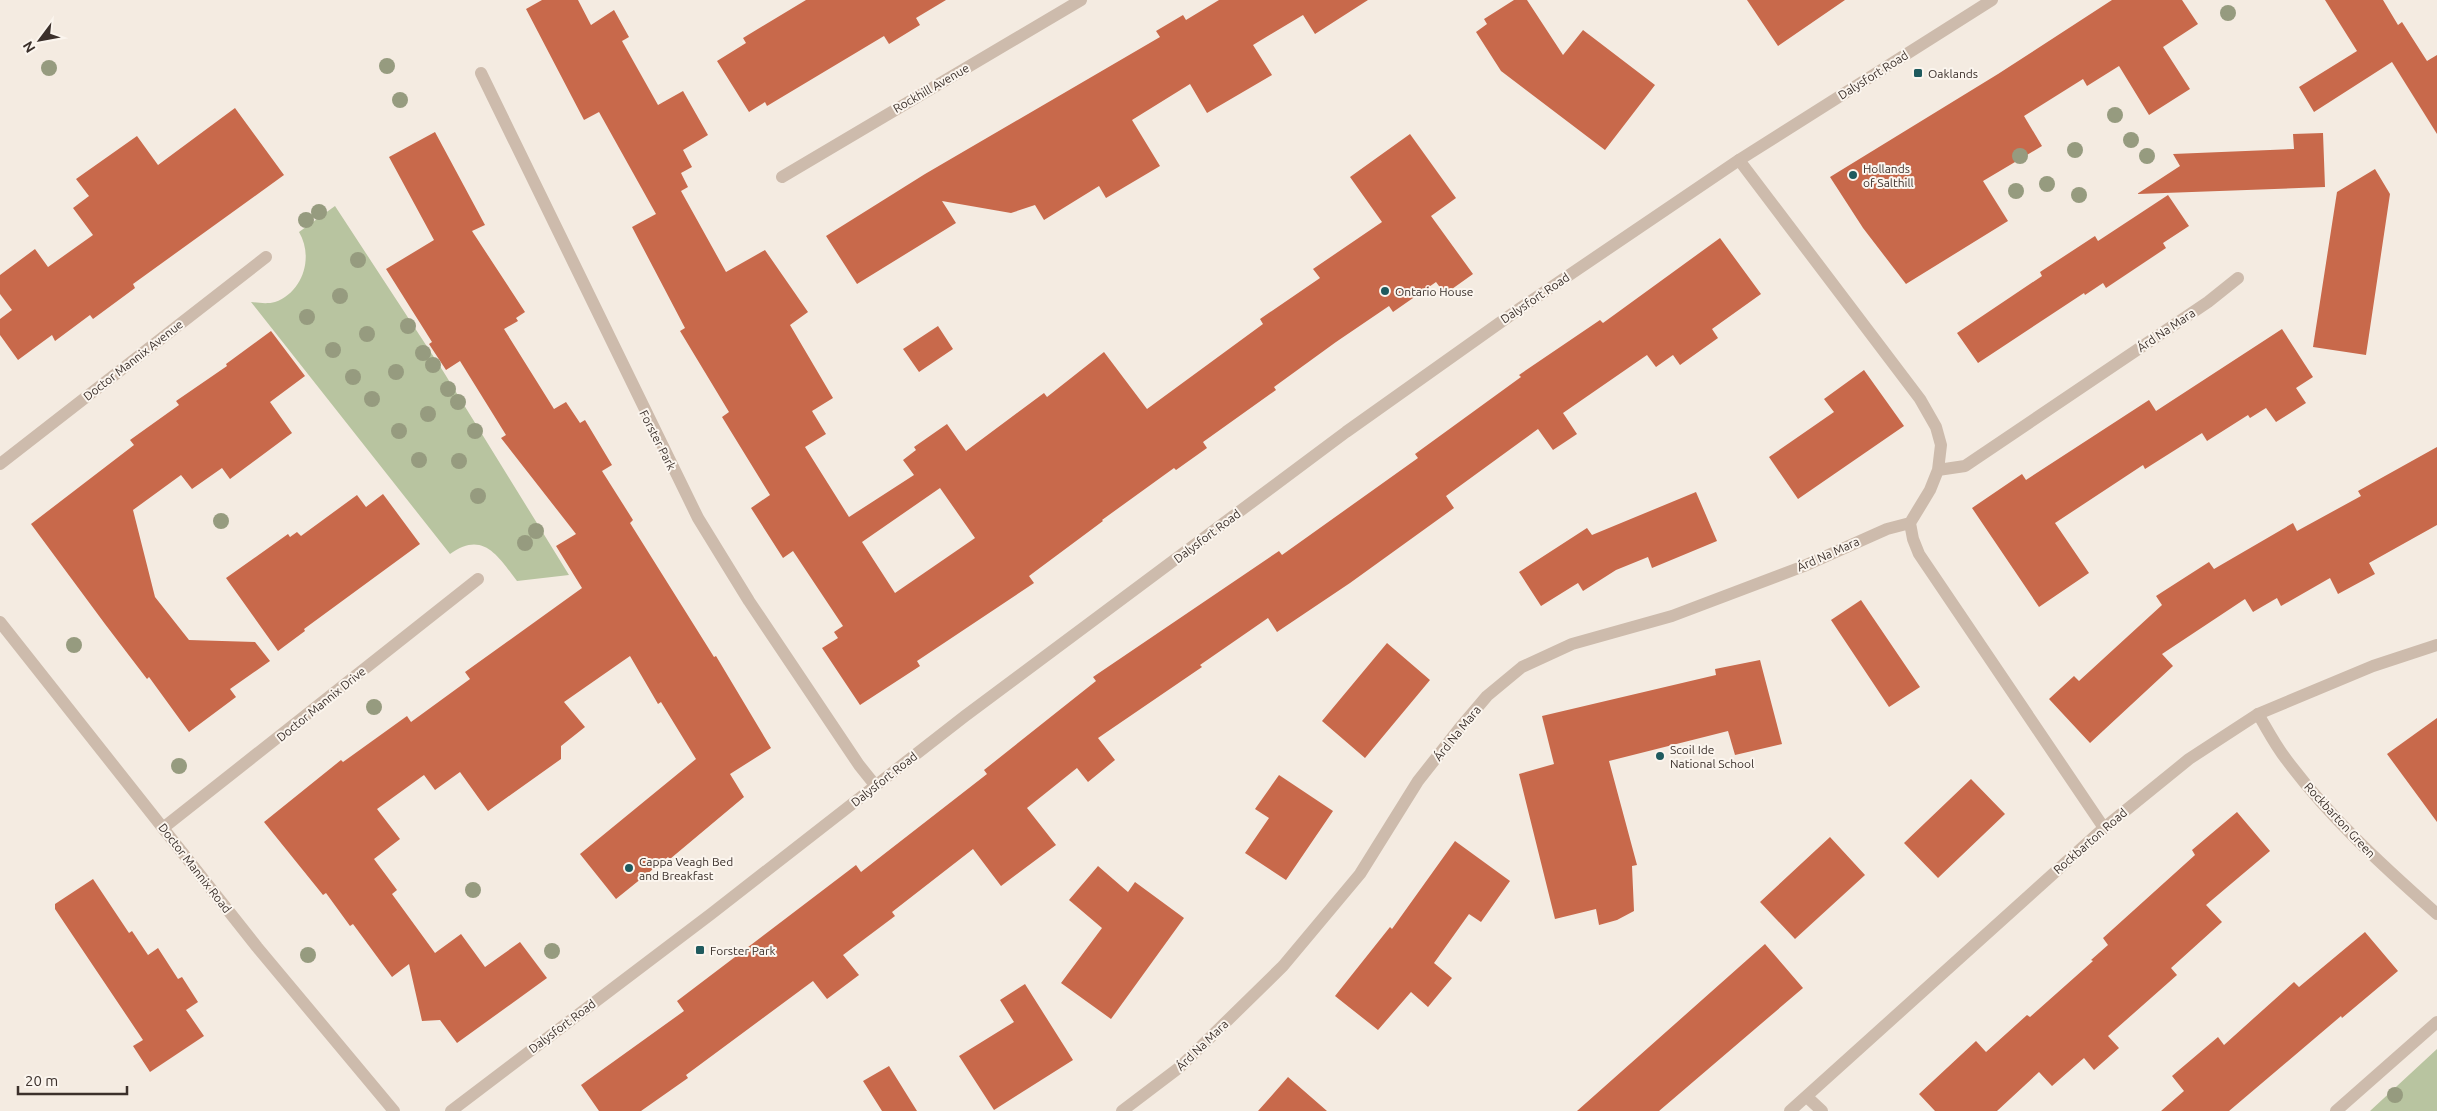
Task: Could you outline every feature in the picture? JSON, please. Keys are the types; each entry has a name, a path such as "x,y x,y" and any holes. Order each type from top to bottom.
{"street":[{"name":"Rockhill Avenue","path":"782,177 1080,0"},
{"name":"Dalysfort Road","path":"451,1111 711,914 875,785 1354,426 1522,307 1739,160 1992,0"},
{"name":"Forster Park","path":"481,73 598,318 698,518 749,601 859,765 875,785"},
{"path":"1739,160 1920,400 1936,427 1941,445 1938,470 1930,490 1910,523 1913,540 1919,554 2104,828"},
{"name":"Doctor Mannix Avenue","path":"0,464 266,257"},
{"name":"Árd Na Mara","path":"1938,470 1965,466 2208,302 2238,278"},
{"name":"Árd Na Mara","path":"1122,1111 1180,1067 1283,966 1360,874 1418,781 1459,729 1487,696 1522,668 1572,644 1672,616 1804,566 1887,529 1910,523"},
{"name":"Doctor Mannix Drive","path":"163,828 478,579"},
{"name":"Doctor Mannix Road","path":"0,622 257,947 394,1111"},
{"name":"Rockbarton Road","path":"1790,1111 2104,828 2189,759 2258,714 2373,666 2437,644"},
{"name":"Rockbarton Green","path":"2258,714 2285,758 2309,788 2385,868 2437,914"},
{"path":"2336,1111 2437,1022"},
{"path":"1807,1097 1822,1111"}],"green space":[{"path":"335,206 443,371 569,575 517,581 496,555 481,545 462,547 450,554 251,302 275,302 293,290 303,273 305,262 306,252 299,232"},
{"path":"2437,1049 2437,1111 2370,1111"}],"building":[{"path":"542,0 578,0 591,25 614,10 629,37 622,41 658,105 683,91 708,135 683,150 692,167 681,173 688,187 681,191 726,272 765,250 808,312 790,325 833,398 812,411 826,434 805,447 849,517 914,475 903,460 916,450 914,447 947,424 966,451 1044,393 1047,397 1104,352 1147,409 1263,324 1260,319 1320,278 1313,269 1382,222 1350,177 1410,134 1456,198 1431,216 1473,274 1445,294 1436,282 1393,312 1389,306 1336,342 1274,387 1276,390 1203,442 1207,448 1176,470 1174,468 1029,576 1034,583 917,661 920,666 860,705 822,648 838,638 834,632 843,626 793,551 783,558 751,508 770,495 722,417 729,412 680,331 685,328 632,227 656,214 599,112 584,120 526,9","holes":["940,488 975,538 895,593 862,542"]},
{"path":"806,0 946,0 916,18 920,25 889,44 884,36 767,106 765,102 749,112 717,61 746,43 743,38"},
{"path":"1219,0 1368,0 1315,34 1303,15 1253,45 1272,75 1207,113 1190,84 1132,120 1160,166 1106,198 1099,186 1044,220 1035,205 1011,213 942,201 956,223 857,284 826,236 925,174 1160,37 1156,31 1183,15 1186,20"},
{"path":"1514,0 1527,0 1563,55 1583,30 1655,85 1605,150 1501,71 1476,32 1487,24 1484,19"},
{"path":"1747,0 1845,0 1778,46"},
{"path":"2112,0 2182,0 2198,24 2163,47 2190,89 2149,115 2119,66 2087,86 2083,79 2024,116 2042,146 1983,181 2008,221 1906,284 1863,228 1830,177 1998,74"},
{"path":"2325,0 2383,0 2398,25 2402,22 2427,61 2437,55 2437,134 2392,62 2314,112 2299,87 2357,51"},
{"path":"235,108 284,175 133,284 135,288 93,319 90,315 55,341 52,335 18,360 0,335 0,319 12,310 0,294 0,275 35,249 48,267 93,235 73,208 89,196 76,179 137,136 158,165"},
{"path":"435,132 485,225 472,231 525,312 516,318 518,321 504,329 554,409 566,402 580,423 585,420 612,465 602,471 633,520 630,523 714,657 716,656 771,748 730,774 744,797 670,859 668,857 616,899 580,854 696,759 661,702 658,704 630,656 564,702 585,727 561,746 561,759 488,811 460,772 435,790 424,775 377,809 400,839 374,859 397,890 392,894 435,953 461,934 485,967 520,942 547,978 457,1043 440,1020 422,1021 409,964 392,977 353,924 350,926 326,893 323,895 264,822 341,760 343,762 407,716 411,722 470,679 465,672 582,588 556,546 576,534 501,438 506,435 460,361 446,370 429,344 432,342 386,269 434,240 389,157"},
{"path":"2323,133 2325,187 2137,194 2180,166 2173,154 2294,149 2293,134"},
{"path":"2375,169 2390,194 2366,355 2313,347 2337,192"},
{"path":"2168,195 2189,226 2163,243 2166,248 2106,288 2103,283 2085,295 2084,293 1978,363 1957,333 2042,276 2040,272 2095,236 2098,241"},
{"path":"1720,238 1761,294 1712,329 1718,338 1680,365 1673,355 1656,367 1647,355 1563,413 1577,434 1553,450 1538,429 1446,496 1454,508 1350,583 1277,632 1268,618 1200,665 1202,667 1098,738 1115,760 1088,782 1077,768 1027,808 1056,845 1001,886 973,849 892,912 895,916 843,955 859,975 827,999 813,981 686,1075 688,1078 641,1111 599,1111 581,1085 684,1011 677,1001 856,865 861,872 987,774 984,770 1096,681 1093,677 1279,551 1282,555 1418,458 1415,454 1521,377 1519,375 1600,320 1603,323"},
{"path":"938,326 953,349 919,372 903,349"},
{"path":"2282,329 2313,377 2296,388 2306,403 2276,422 2266,408 2250,418 2248,415 2207,441 2202,433 2145,469 2143,465 2055,523 2089,573 2039,607 1972,508 2022,474 2026,480 2149,400 2156,411"},
{"path":"271,331 305,376 270,402 292,433 230,479 222,468 192,489 181,475 133,510 155,597 189,640 255,642 270,661 230,689 236,697 189,732 149,677 147,679 105,624 31,524 134,445 130,440 179,405 176,401 227,366 226,364"},
{"path":"1864,370 1904,426 1798,499 1769,457 1834,412 1824,399"},
{"path":"2437,447 2437,525 2369,563 2375,574 2338,594 2330,578 2281,606 2277,598 2253,612 2245,599 2162,654 2173,666 2090,743 2049,699 2074,676 2079,681 2162,605 2156,596 2209,562 2214,569 2293,523 2297,531 2361,496 2358,491"},
{"path":"1696,492 1717,541 1652,568 1648,557 1616,570 1583,591 1578,583 1541,606 1519,572 1587,528 1592,535"},
{"path":"383,494 420,544 304,629 305,631 278,651 226,578 288,534 290,537 297,532 301,536 357,495 366,507"},
{"path":"1861,600 1920,687 1889,707 1831,620"},
{"path":"1387,643 1430,680 1365,758 1322,721"},
{"path":"1760,660 1782,744 1735,755 1728,731 1609,761 1637,865 1632,866 1634,911 1617,920 1599,925 1596,909 1555,919 1519,774 1554,764 1542,716 1716,675 1715,669"},
{"path":"2437,718 2437,822 2387,754"},
{"path":"1279,775 1333,811 1286,880 1245,853 1269,818 1255,809"},
{"path":"1971,779 2005,814 1938,878 1904,843"},
{"path":"2237,812 2270,851 2206,905 2222,922 2171,968 2177,975 2108,1036 2119,1048 2094,1070 2084,1058 2052,1086 2039,1072 1997,1111 1935,1111 1919,1094 1976,1041 1986,1052 2027,1015 2030,1017 2093,961 2091,960 2108,945 2103,938 2195,855 2192,850"},
{"path":"1830,837 1865,875 1795,939 1760,902"},
{"path":"1455,841 1510,881 1481,922 1469,914 1434,963 1452,978 1428,1007 1411,992 1378,1030 1335,996 1390,927 1392,929"},
{"path":"1098,866 1128,892 1135,882 1184,918 1111,1019 1061,983 1102,928 1069,900"},
{"path":"93,879 129,933 132,931 148,955 158,948 178,979 182,977 198,1002 186,1010 204,1036 150,1072 133,1046 143,1040 55,909 55,904"},
{"path":"2365,932 2398,971 2342,1018 2341,1016 2229,1111 2161,1111 2184,1091 2172,1076 2218,1037 2224,1045 2294,982 2299,987"},
{"path":"1765,944 1803,988 1659,1111 1577,1111"},
{"path":"1025,984 1073,1060 994,1110 959,1056 1014,1022 1000,1000"},
{"path":"889,1066 917,1111 882,1111 863,1081"},
{"path":"1288,1077 1327,1111 1258,1111"}],"place":[{"name":"Oaklands","path":"1918,73"},
{"name":"Hollands of Salthill","path":"1853,175"},
{"name":"Ontario House","path":"1385,291"},
{"name":"Scoil Ide National School","path":"1660,756"},
{"name":"Cappa Veagh Bed and Breakfast","path":"629,868"},
{"name":"Forster Park","path":"700,950"}]}
